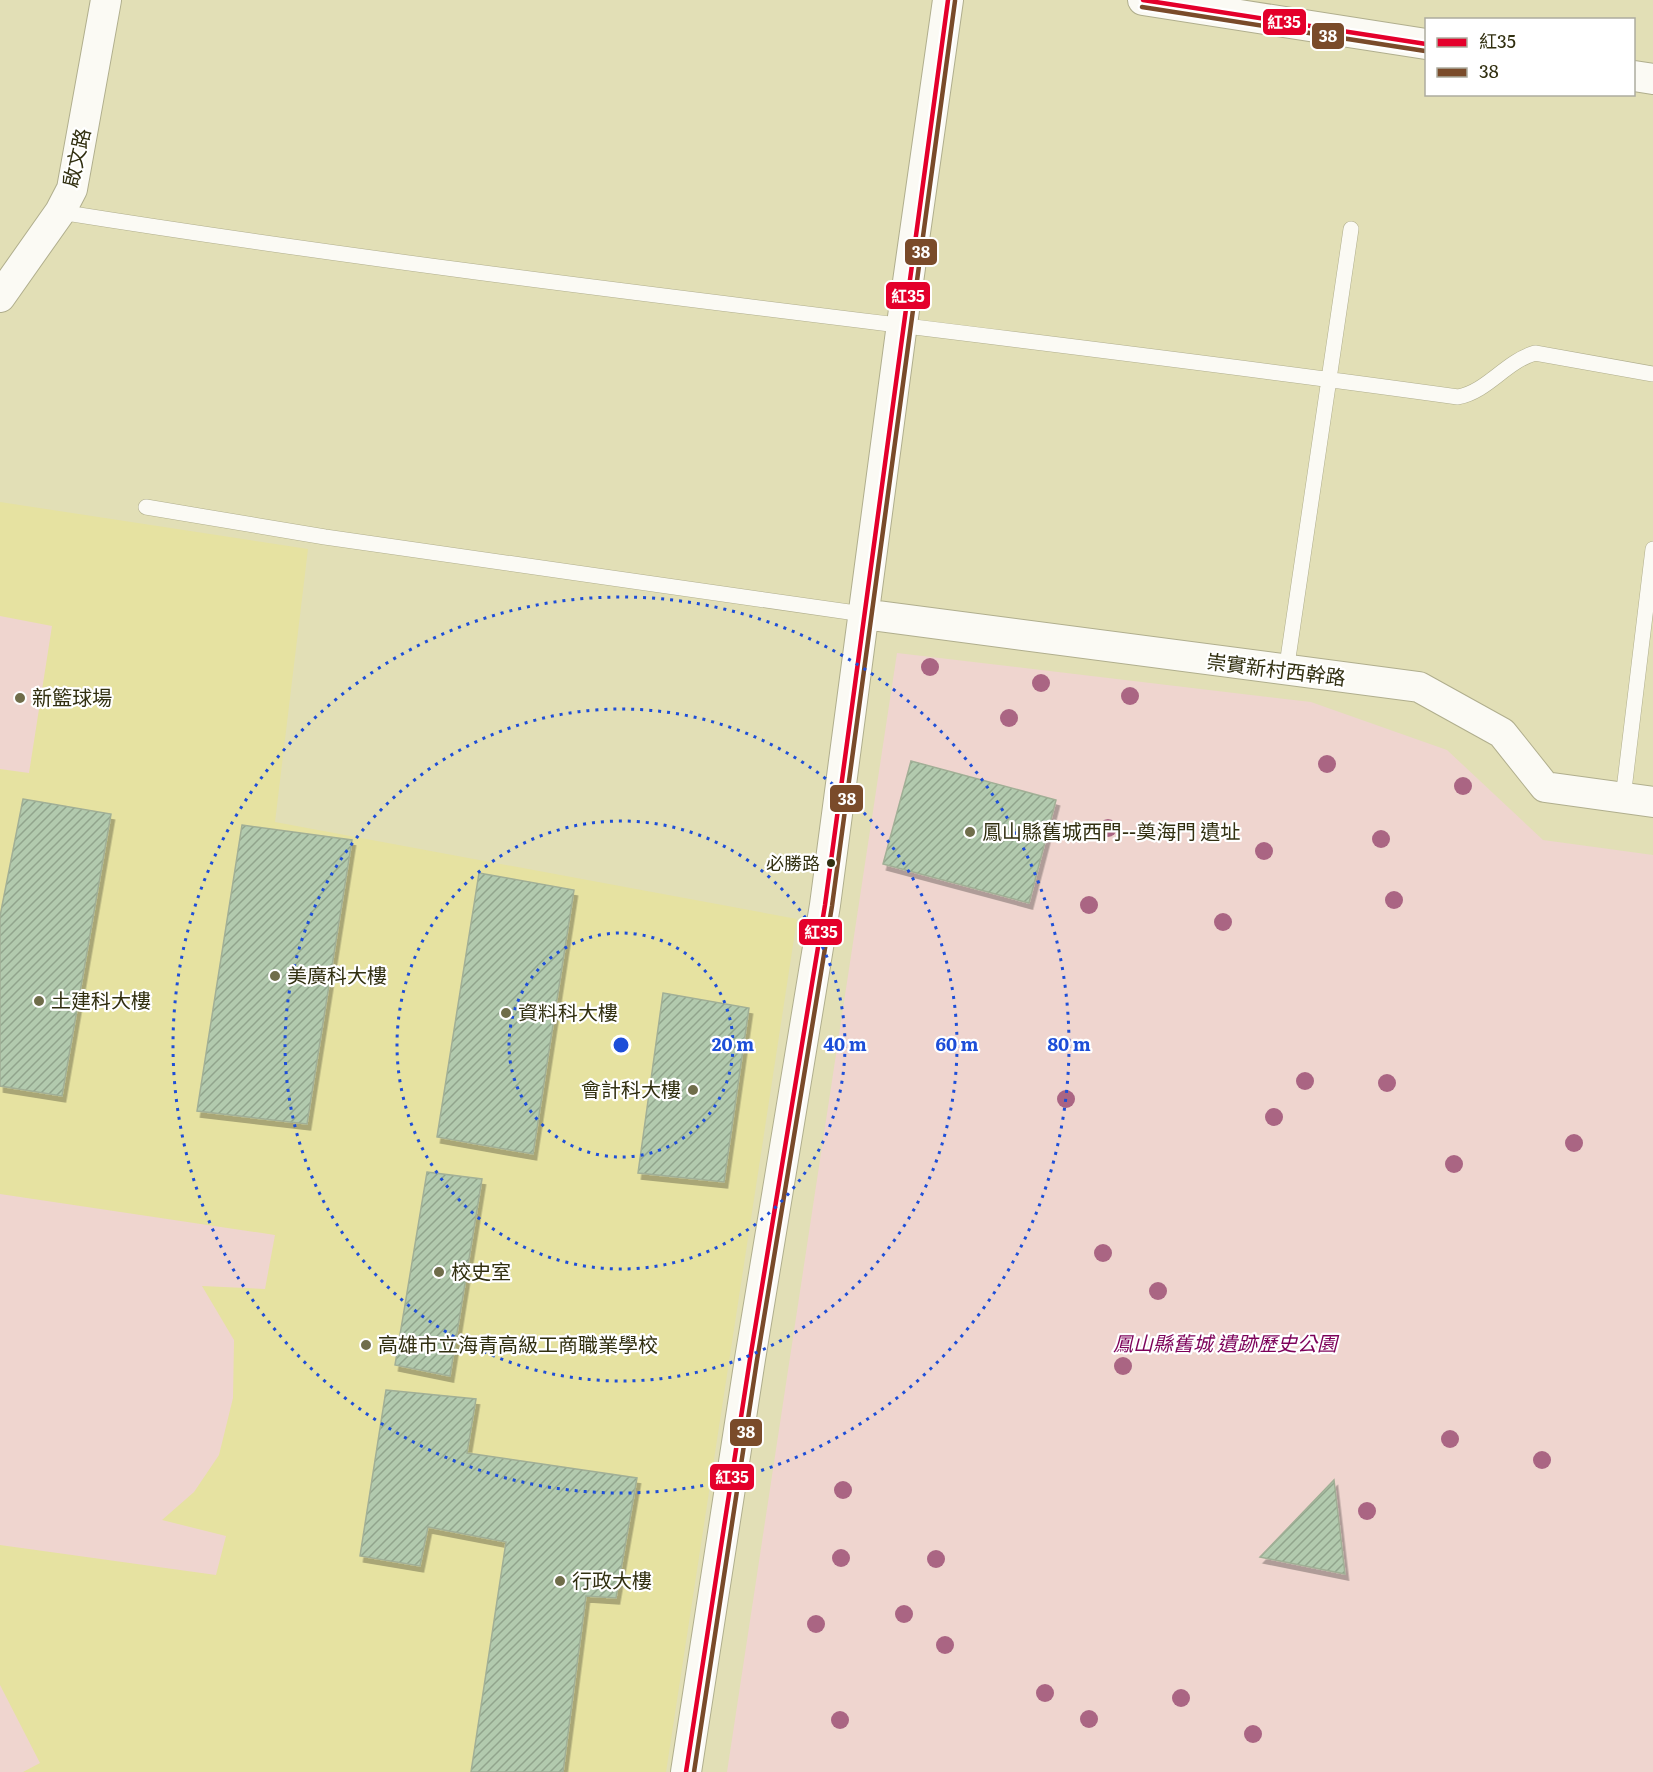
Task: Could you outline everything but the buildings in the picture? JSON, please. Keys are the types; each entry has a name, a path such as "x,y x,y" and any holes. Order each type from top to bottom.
{"street":[{"name":"啟文路","path":"0,297 60,212 72,189 78,167 106,0"},
{"path":"686,1772 750,1359 825,905 902,324 948,0"},
{"path":"1143,0 1425,44"},
{"path":"1635,76 1653,79"},
{"name":"崇實新村西幹路","path":"863,615 1286,672 1419,687 1502,733 1545,787 1653,802"}],"lane":[{"path":"60,212 198,234 539,280 902,324 1458,397 1474,394 1500,371 1522,357 1535,353 1653,374"},
{"path":"1286,672 1327,379 1351,229"},
{"path":"146,507 372,544 863,615"},
{"path":"1623,798 1653,549"}],"shaded area":[{"name":"高雄市立海青高級工商職業學校","path":"0,502 308,549 275,822 797,919 666,1772 0,1772"}],"green space":[{"name":"新籃球場","path":"0,616 52,626 29,773 0,769"},
{"name":"鳳山縣舊城 遺跡歷史公園","path":"897,653 1311,702 1447,750 1543,840 1653,855 1653,1772 727,1772"},
{"path":"0,1194 275,1235 265,1289 202,1286 234,1340 233,1398 219,1455 194,1492 162,1520 226,1536 216,1575 0,1545"},
{"path":"0,1685 40,1763 23,1772 0,1772"}],"transit line":[{"name":"紅35","path":"686,1772 750,1359 825,905 948,0"},
{"name":"紅35","path":"1143,0 1425,44"},
{"name":"38","path":"694,1772 757,1360 832,906 955,1"},
{"name":"38","path":"1142,7 1425,51"}],"place":[{"name":"新籃球場","path":"20,698"},
{"name":"鳳山縣舊城西門--奠海門 遺址","path":"970,832"},
{"name":"必勝路","path":"831,863"},
{"name":"美廣科大樓","path":"275,976"},
{"name":"土建科大樓","path":"39,1001"},
{"name":"資料科大樓","path":"506,1013"},
{"name":"會計科大樓","path":"693,1090"},
{"name":"校史室","path":"439,1272"},
{"name":"高雄市立海青高級工商職業學校","path":"366,1345"},
{"name":"行政大樓","path":"560,1581"}]}
